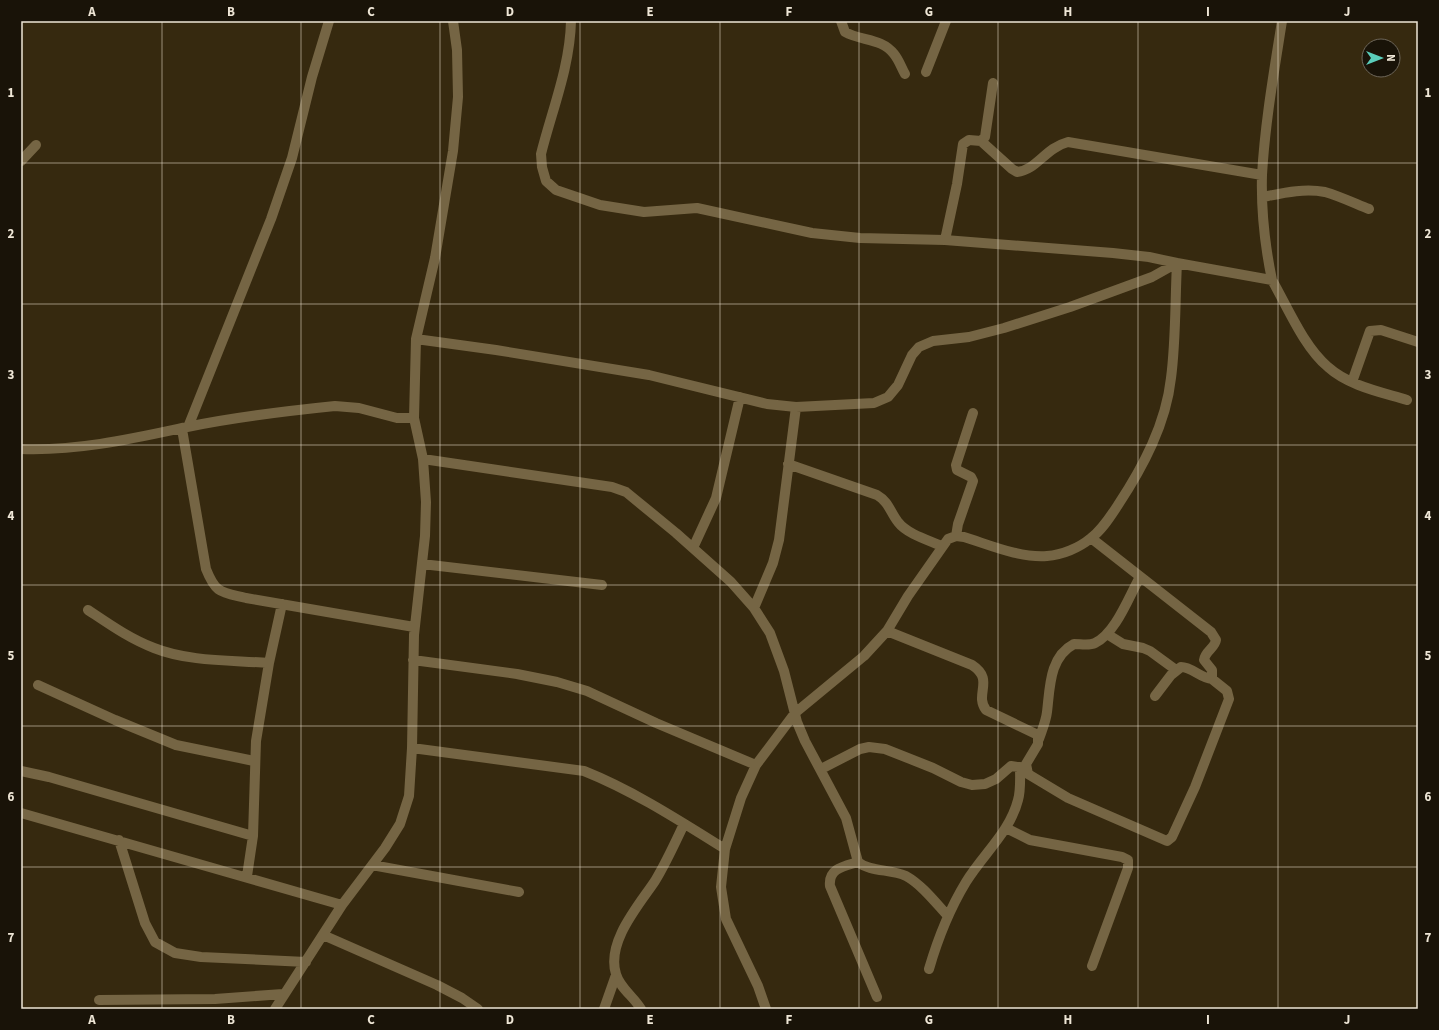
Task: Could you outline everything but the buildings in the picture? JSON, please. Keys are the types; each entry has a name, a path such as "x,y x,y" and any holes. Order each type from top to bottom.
{"street":[{"path":"329,21 312,77 292,158 274,212 185,428 206,569 212,585 223,592 414,627"},
{"path":"275,1009 283,994 306,962 342,905 386,848 400,824 409,796 412,748 414,627 422,564 426,502 423,459 414,418 416,339 435,258 453,151 458,97 457,50 453,21"},
{"path":"571,21 565,68 542,154 542,167 546,181 556,190 600,205 644,212 697,208 812,233 860,238 945,240 1149,257 1272,280"},
{"path":"841,21 841,26 845,32 879,43 889,48 895,55 905,74"},
{"path":"926,72 946,21"},
{"path":"1282,21 1273,78 1262,175 1267,255 1272,280 1313,351 1329,368 1352,382 1407,400"},
{"path":"981,141 986,132 993,83"},
{"path":"945,240 957,184 963,144 969,140 981,141 1017,172 1030,168 1057,145 1068,142 1262,175"},
{"path":"21,161 36,145"},
{"path":"1263,197 1294,192 1326,192 1369,209"},
{"path":"416,339 496,350 650,375 767,404 796,407 874,402 888,396 898,385 912,355 919,347 932,341 969,337 1004,328 1070,307 1152,277 1177,263"},
{"path":"766,1009 758,986 726,919 721,887 725,849 741,798 756,765 795,713 864,656 887,631 948,539 956,536 1021,554 1046,556 1067,552 1091,538 1107,521 1125,494 1152,445 1163,416 1171,379 1177,263"},
{"path":"1352,382 1370,331 1381,330 1418,342"},
{"path":"693,548 716,498 740,398"},
{"path":"21,449 42,450 88,446 136,439 185,428 335,406 359,408 397,418 414,418"},
{"path":"754,608 773,563 779,540 796,407"},
{"path":"956,536 963,508 973,481 971,477 957,470 956,465 973,413"},
{"path":"423,459 612,487 626,492 693,548 731,582 754,608 770,633 784,672 795,713 806,741 846,818 858,862 863,866 888,870 906,876 922,888 947,915"},
{"path":"788,464 877,495 884,499 898,523 909,531 942,546"},
{"path":"1091,538 1215,635 1215,644 1204,657 1206,663 1212,670 1212,679"},
{"path":"422,564 602,585"},
{"path":"929,969 947,915 967,880 1006,828 1019,799 1022,767 1039,739 1047,712 1053,671 1059,658 1074,644 1094,643 1107,634 1140,577"},
{"path":"247,876 253,836 254,761 256,740 269,663 282,604"},
{"path":"88,610 132,638 155,649 176,655 269,663"},
{"path":"887,631 972,665 980,670 984,678 982,700 986,710 1034,732 1039,739"},
{"path":"1107,634 1123,644 1144,648 1176,670"},
{"path":"413,660 517,674 557,682 587,691 656,723 756,765"},
{"path":"821,769 869,747 884,750 972,785 985,784 996,779 1011,766 1022,767 1028,774 1068,798 1167,841 1172,837 1195,787 1229,699 1227,691 1215,683 1212,679 1199,676 1184,667 1176,670 1155,696"},
{"path":"38,685 115,720 176,745 254,761"},
{"path":"412,748 584,771 608,781 725,849"},
{"path":"21,771 49,777 253,836"},
{"path":"21,813 247,876 342,905"},
{"path":"604,1009 616,975 616,954 625,927 638,904 654,881 684,824"},
{"path":"1006,828 1030,840 1122,857 1128,860 1128,868 1092,966"},
{"path":"119,840 145,923 155,942 175,954 201,957 306,962"},
{"path":"858,862 839,868 832,873 829,880 830,886 877,997"},
{"path":"372,865 519,892"},
{"path":"323,935 438,985 465,1005 478,1009"},
{"path":"616,975 641,1009"},
{"path":"99,1000 215,999 283,994"}]}
